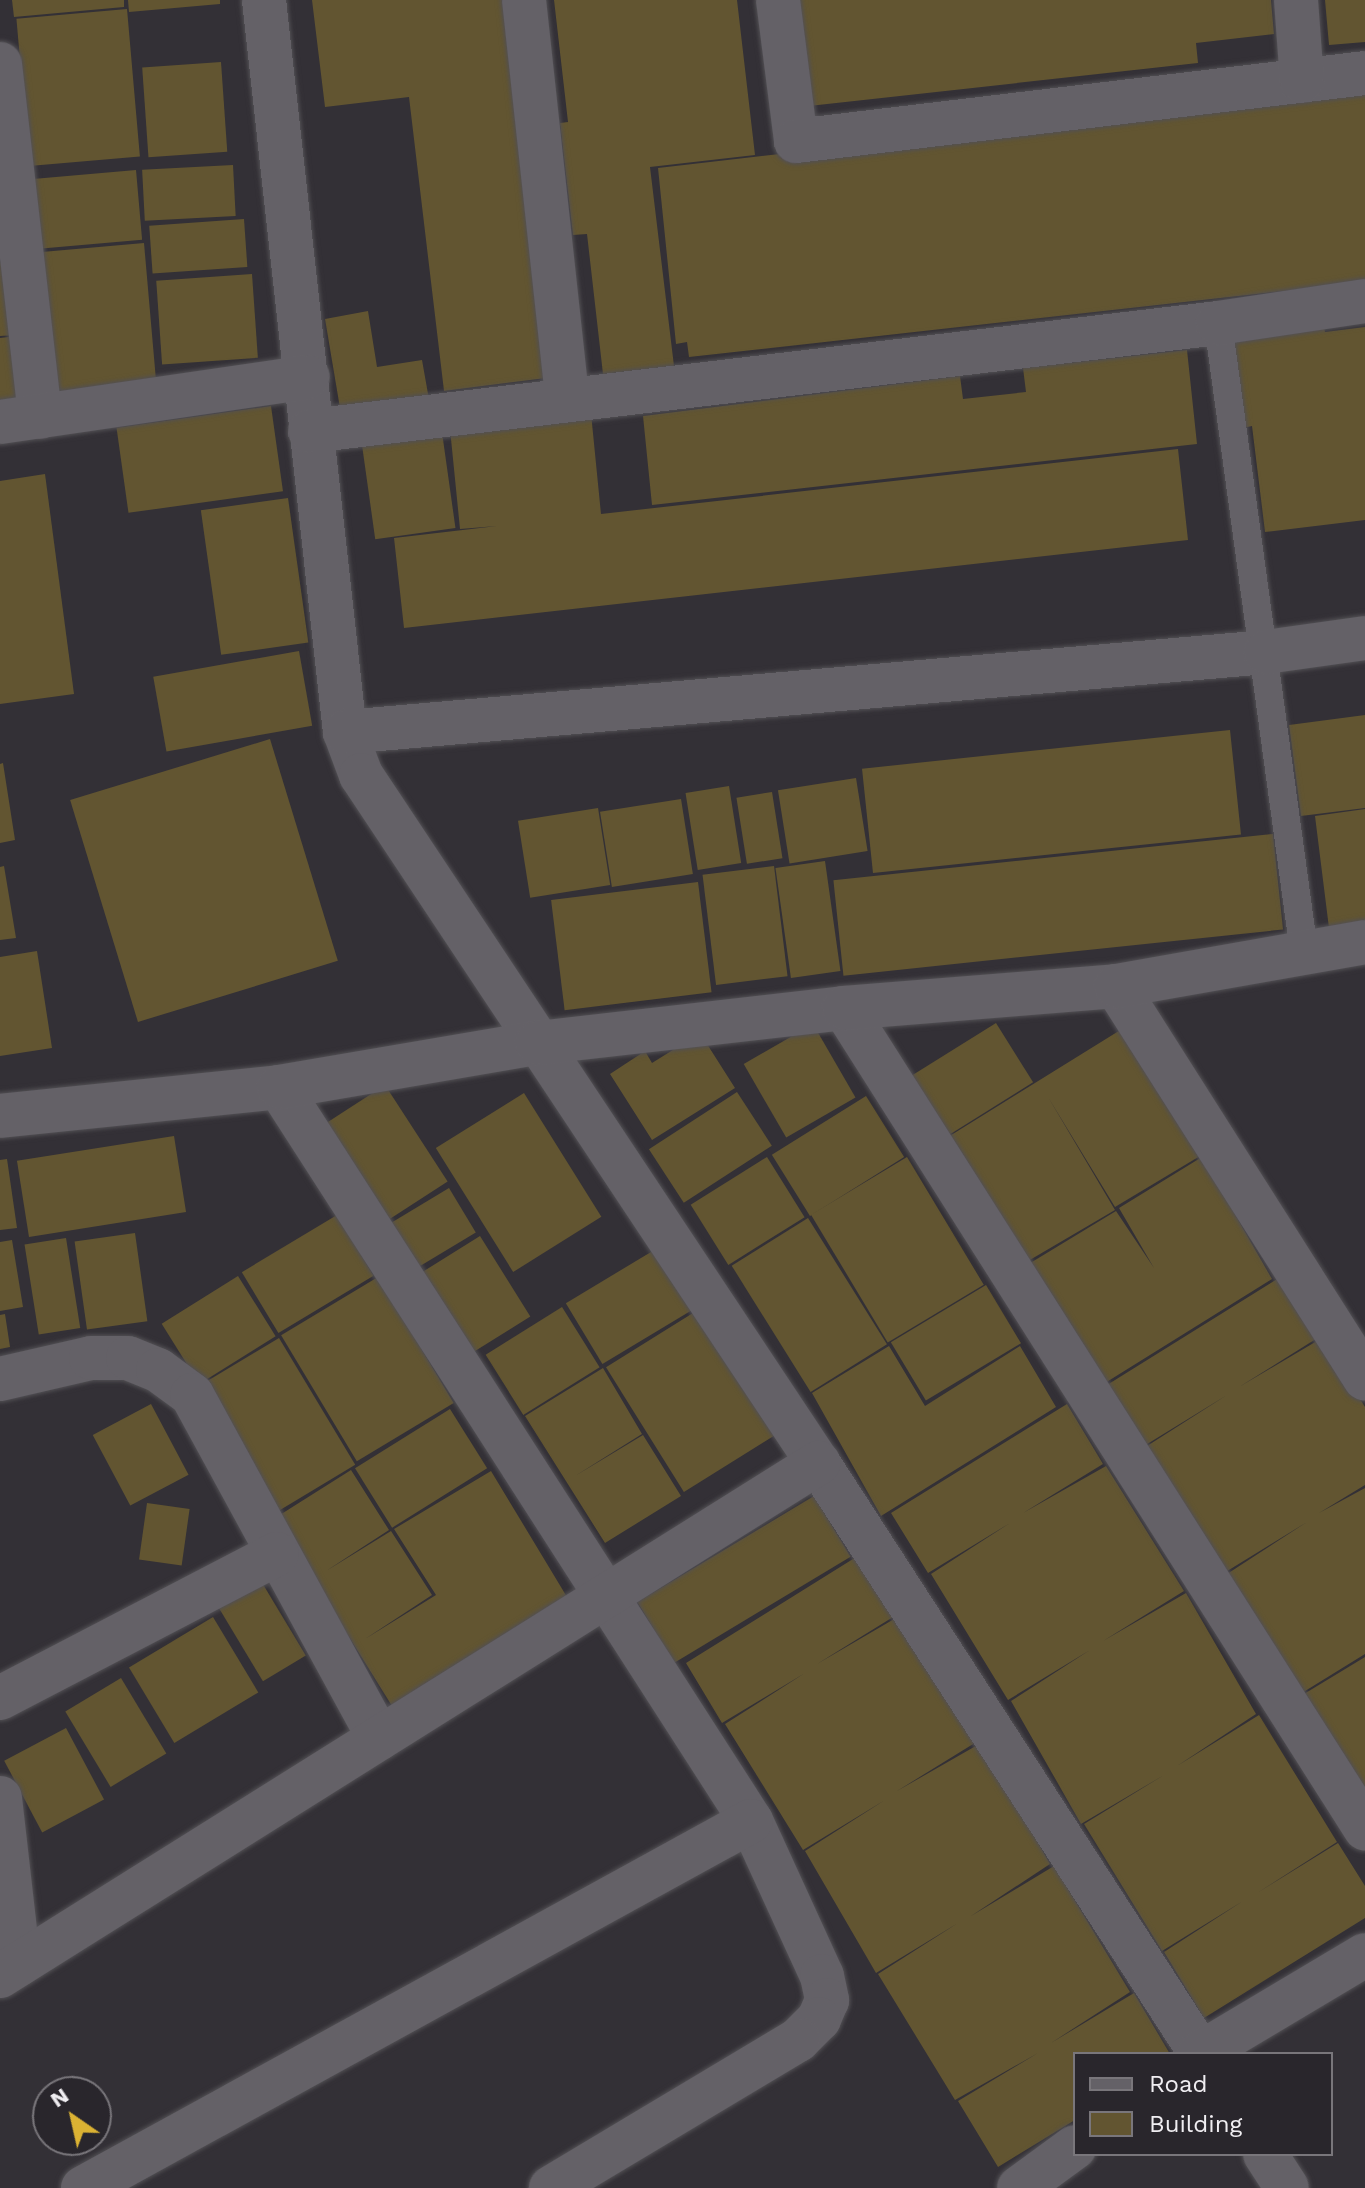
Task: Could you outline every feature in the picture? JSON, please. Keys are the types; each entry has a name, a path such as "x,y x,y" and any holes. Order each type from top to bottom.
{"street":[{"path":"264,0 345,732 381,811 818,1463 1199,2052"},
{"path":"524,0 567,398"},
{"path":"778,0 796,141 1365,73"},
{"path":"1296,0 1302,81"},
{"path":"0,64 20,419 308,377"},
{"path":"310,431 567,398 1218,323 1365,301"},
{"path":"345,732 1266,652 1365,638"},
{"path":"0,1116 279,1087 537,1043 844,1008 1116,986 1365,942"},
{"path":"1116,986 1365,1379"},
{"path":"844,1008 1365,1828"},
{"path":"279,1087 604,1598 751,1821 822,1976 827,2000 819,2019 798,2040 551,2188"},
{"path":"0,1379 91,1358 128,1358 158,1370 192,1395 379,1738"},
{"path":"0,1798 10,1970 818,1463"},
{"path":"0,1698 277,1554"},
{"path":"83,2188 751,1821"},
{"path":"1203,2052 1365,1955"},
{"path":"1019,2188 1073,2148"},
{"path":"1266,2156 1287,2188"}],"lane":[{"path":"1218,323 1266,652 1304,952"}],"building":[{"path":"12,0 124,0 124,7 14,17"},
{"path":"128,0 220,0 220,4 129,12"},
{"path":"312,0 509,0 554,377 444,391 409,97 325,107"},
{"path":"554,0 737,0 755,155 650,167 674,366 603,374 587,234 573,235 560,123 568,122"},
{"path":"798,0 1271,0 1274,34 1196,43 1198,63 809,106"},
{"path":"1325,0 1365,0 1365,42 1329,45"},
{"path":"127,9 140,156 29,166 16,19"},
{"path":"221,62 227,152 148,157 142,68"},
{"path":"1365,87 1365,282 689,357 687,342 676,344 658,168"},
{"path":"233,165 236,216 145,221 142,170"},
{"path":"136,170 142,240 31,249 24,180"},
{"path":"244,219 247,267 153,274 149,226"},
{"path":"144,243 157,389 46,399 33,253"},
{"path":"0,259 16,335 0,336"},
{"path":"252,274 258,358 162,364 156,281"},
{"path":"368,311 377,367 422,360 430,405 342,420 325,319"},
{"path":"1323,322 1325,332 1365,327 1365,520 1265,532 1252,426 1243,428 1232,334"},
{"path":"17,336 23,407 0,409 0,338"},
{"path":"1187,350 1197,444 652,505 643,416 960,376 963,399 1026,392 1023,368"},
{"path":"590,403 601,514 1178,449 1188,540 404,628 394,538 497,526 460,529 449,419"},
{"path":"271,406 283,491 128,513 117,428"},
{"path":"440,418 455,528 375,539 360,429"},
{"path":"45,474 74,694 0,704 0,481"},
{"path":"288,498 308,643 221,655 201,510"},
{"path":"299,651 312,726 166,752 153,677"},
{"path":"1365,715 1365,808 1301,816 1289,725"},
{"path":"1230,730 1241,834 873,873 862,769"},
{"path":"270,739 338,961 138,1022 70,800"},
{"path":"3,763 15,840 0,843 0,764"},
{"path":"856,778 868,851 790,863 778,790"},
{"path":"729,786 741,863 698,870 686,793"},
{"path":"772,792 782,858 747,864 736,798"},
{"path":"681,799 693,874 612,887 600,812"},
{"path":"598,808 610,885 530,898 518,821"},
{"path":"1365,809 1365,932 1330,936 1315,816"},
{"path":"1273,834 1283,929 843,976 833,880"},
{"path":"825,861 840,971 791,978 775,868"},
{"path":"4,866 16,938 0,940 0,867"},
{"path":"774,866 788,976 716,985 703,875"},
{"path":"698,882 712,992 565,1010 551,900"},
{"path":"37,951 52,1048 0,1056 0,957"},
{"path":"996,1023 1033,1082 946,1137 909,1078"},
{"path":"813,1024 855,1098 786,1138 744,1064"},
{"path":"1122,1029 1200,1156 1115,1207 1048,1097 1115,1210 1023,1264 948,1137"},
{"path":"700,1033 735,1088 652,1140 610,1074 645,1051 652,1063"},
{"path":"385,1085 448,1181 385,1222 322,1126"},
{"path":"737,1092 772,1146 684,1203 649,1149"},
{"path":"524,1093 601,1217 513,1272 436,1148"},
{"path":"866,1096 904,1157 810,1216 772,1155"},
{"path":"174,1136 186,1212 29,1237 17,1161"},
{"path":"767,1157 805,1217 728,1265 691,1205"},
{"path":"907,1157 984,1285 888,1342 811,1215"},
{"path":"1202,1157 1272,1279 1097,1388 1027,1265 1116,1211 1154,1268 1119,1208"},
{"path":"7,1159 17,1228 0,1230 0,1160"},
{"path":"449,1188 476,1233 410,1272 383,1228"},
{"path":"337,1215 374,1276 278,1333 242,1272"},
{"path":"808,1218 887,1344 811,1392 732,1266"},
{"path":"135,1233 147,1321 87,1330 75,1241"},
{"path":"480,1236 530,1317 466,1357 416,1276"},
{"path":"66,1238 80,1328 39,1334 25,1245"},
{"path":"12,1240 23,1307 0,1311 0,1242"},
{"path":"661,1246 698,1307 602,1364 566,1303"},
{"path":"238,1276 276,1336 199,1384 162,1324"},
{"path":"1282,1276 1319,1337 1239,1387 1322,1338 1365,1407 1365,1485 1319,1513 1365,1488 1365,1654 1297,1696 1227,1574 1307,1522 1224,1573 1147,1446 1227,1395 1144,1446 1107,1385"},
{"path":"378,1277 454,1403 357,1461 281,1335"},
{"path":"986,1285 1021,1343 926,1400 891,1342"},
{"path":"562,1307 600,1367 523,1415 486,1355"},
{"path":"701,1308 779,1433 684,1492 606,1367"},
{"path":"5,1314 10,1347 0,1349 0,1315"},
{"path":"279,1338 355,1465 278,1511 202,1384"},
{"path":"889,1346 925,1406 1020,1346 1056,1407 881,1516 812,1393"},
{"path":"603,1368 642,1434 575,1476 643,1435 681,1496 605,1543 525,1416"},
{"path":"151,1404 189,1475 130,1506 93,1435"},
{"path":"1067,1404 1103,1464 1023,1513 1106,1466 1184,1591 1103,1641 1186,1593 1256,1714 1177,1766 1259,1715 1337,1842 1257,1893 1338,1843 1365,1886 1365,1918 1204,2018 1164,1952 1243,1901 1162,1951 1084,1824 1164,1775 1081,1824 1011,1701 1090,1650 1008,1700 931,1574 1010,1523 928,1573 891,1513"},
{"path":"450,1409 487,1468 392,1528 355,1468"},
{"path":"351,1470 389,1530 326,1571 391,1531 432,1595 365,1639 436,1595 394,1529 491,1471 567,1597 392,1706 275,1518"},
{"path":"814,1496 851,1557 674,1663 637,1602"},
{"path":"147,1503 190,1509 182,1565 139,1559"},
{"path":"861,1554 898,1614 817,1664 901,1615 978,1741 897,1791 981,1743 1050,1864 971,1916 1054,1866 1130,1992 1051,2043 1134,1993 1169,2052 1073,2052 1073,2121 998,2167 958,2101 1038,2053 955,2100 878,1974 958,1923 876,1973 805,1851 885,1800 803,1850 725,1724 805,1673 722,1723 686,1663"},
{"path":"261,1581 306,1656 263,1681 218,1607"},
{"path":"213,1617 258,1692 174,1743 129,1667"},
{"path":"1365,1657 1365,1802 1299,1697"},
{"path":"121,1678 166,1753 111,1787 65,1711"},
{"path":"66,1728 104,1800 42,1832 4,1761"}]}
